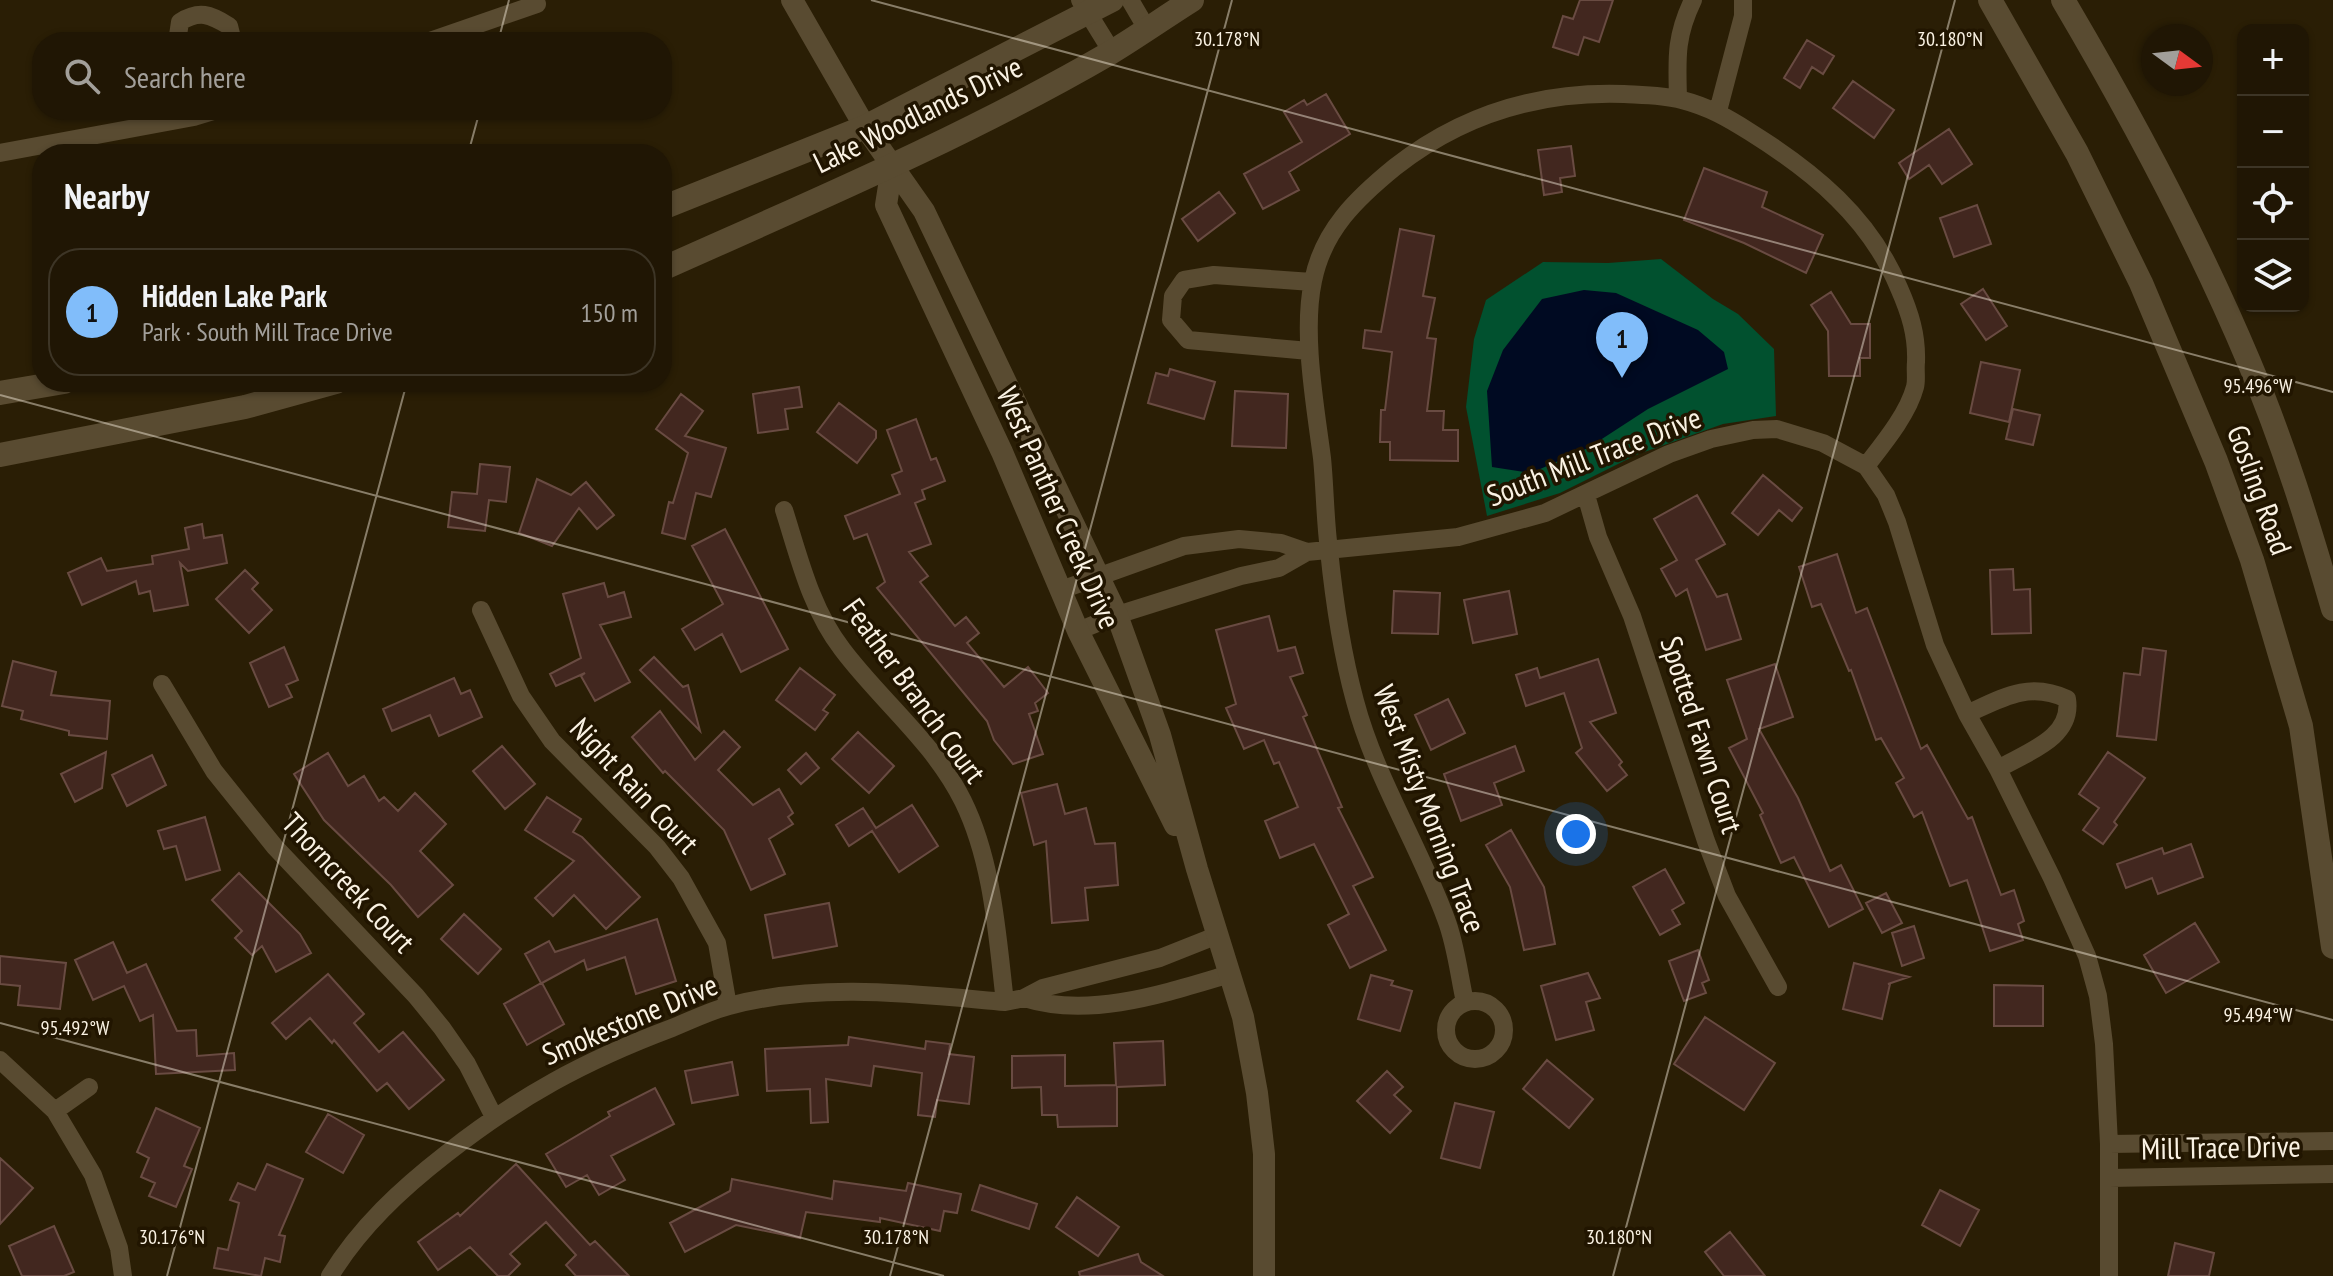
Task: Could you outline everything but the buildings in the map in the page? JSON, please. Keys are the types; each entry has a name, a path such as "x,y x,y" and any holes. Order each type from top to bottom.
{"main road":[{"name":"Lake Woodlands Drive","path":"672,204 865,127 1084,7 1112,0"},
{"name":"Lake Woodlands Drive","path":"672,265 892,167 1112,52 1192,0"},
{"name":"Gosling Road","path":"1990,0 2077,153 2141,283 2216,461 2247,546 2301,726 2333,947"},
{"name":"Gosling Road","path":"2063,0 2133,119 2197,246 2250,364 2312,535 2333,609"},
{"path":"0,393 32,388"},
{"path":"0,455 245,407 300,392"}],"street":[{"name":"West Panther Creek Drive","path":"792,0 865,127 924,211 1117,615 1160,735 1243,1017 1259,1108 1265,1194 1264,1276"},
{"path":"1130,0 1147,29"},
{"path":"1678,98 1676,51 1684,19 1693,0"},
{"path":"1718,111 1743,16 1743,0"},
{"path":"454,32 535,2"},
{"path":"1084,7 1112,52"},
{"path":"178,32 180,22 194,13 213,15 229,26 230,32"},
{"name":"West Misty Morning Trace","path":"1465,1002 1447,922 1374,756 1355,701 1329,551 1323,466 1309,351 1312,282 1335,224 1352,205 1409,157 1470,120 1507,107 1577,95 1624,94 1678,98 1718,111 1801,166 1846,206 1887,260 1911,315 1916,342 1915,388 1892,433 1866,466"},
{"path":"45,144 164,120"},
{"path":"0,153 32,147"},
{"name":"West Panther Creek Drive","path":"892,167 886,205 1002,452 1078,631 1197,869"},
{"path":"1309,351 1188,340 1171,320 1173,296 1184,280 1214,275 1312,282"},
{"name":"South Mill Trace Drive","path":"1061,590 1184,546 1239,539 1281,543 1307,552 1458,537 1545,513 1669,454 1711,439 1753,430 1777,429 1823,443 1866,466 1886,495 1897,522 1935,645 2087,956 2098,996 2102,1028 2109,1144 2109,1276"},
{"name":"Spotted Fawn Court","path":"1586,495 1598,537 1632,616 1727,896 1778,987"},
{"name":"Feather Branch Court","path":"784,510 821,615 842,649 920,736 963,802 980,845 992,897 1005,1002"},
{"name":"South Mill Trace Drive","path":"1078,631 1117,615 1241,576 1279,568 1307,552"},
{"name":"Night Rain Court","path":"481,610 521,696 552,741 657,847 687,888 717,943 728,1006"},
{"name":"Thorncreek Court","path":"162,684 214,771 266,836 416,996 442,1028 467,1064 494,1117"},
{"path":"1967,714 2009,695 2034,690 2053,692 2067,699 2069,712 2055,736 1998,769"},
{"name":"Smokestone Drive","path":"330,1276 343,1255 379,1213 411,1182 494,1117 532,1092 573,1071 630,1044 728,1006 801,995 857,991 1005,1002 1024,998 1043,988 1160,958 1218,935"},
{"name":"Smokestone Drive","path":"1024,998 1050,1007 1100,1004 1159,995 1230,974"},
{"path":"0,1060 55,1111 93,1175 119,1248 123,1276"},
{"path":"55,1111 89,1087"},
{"name":"Mill Trace Drive","path":"2109,1144 2333,1141"},
{"name":"Mill Trace Drive","path":"2109,1178 2333,1174"}],"green space":[{"path":"1661,259 1738,314 1774,349 1776,416 1723,424 1636,455 1560,493 1487,516 1466,407 1474,339 1486,300 1543,262 1608,263"}],"water":[{"path":"1584,290 1616,293 1698,330 1724,352 1728,369 1648,409 1588,448 1531,473 1492,467 1487,391 1503,350 1542,299"}],"place":[{"name":"Hidden Lake Park","path":"1622,378"}]}
